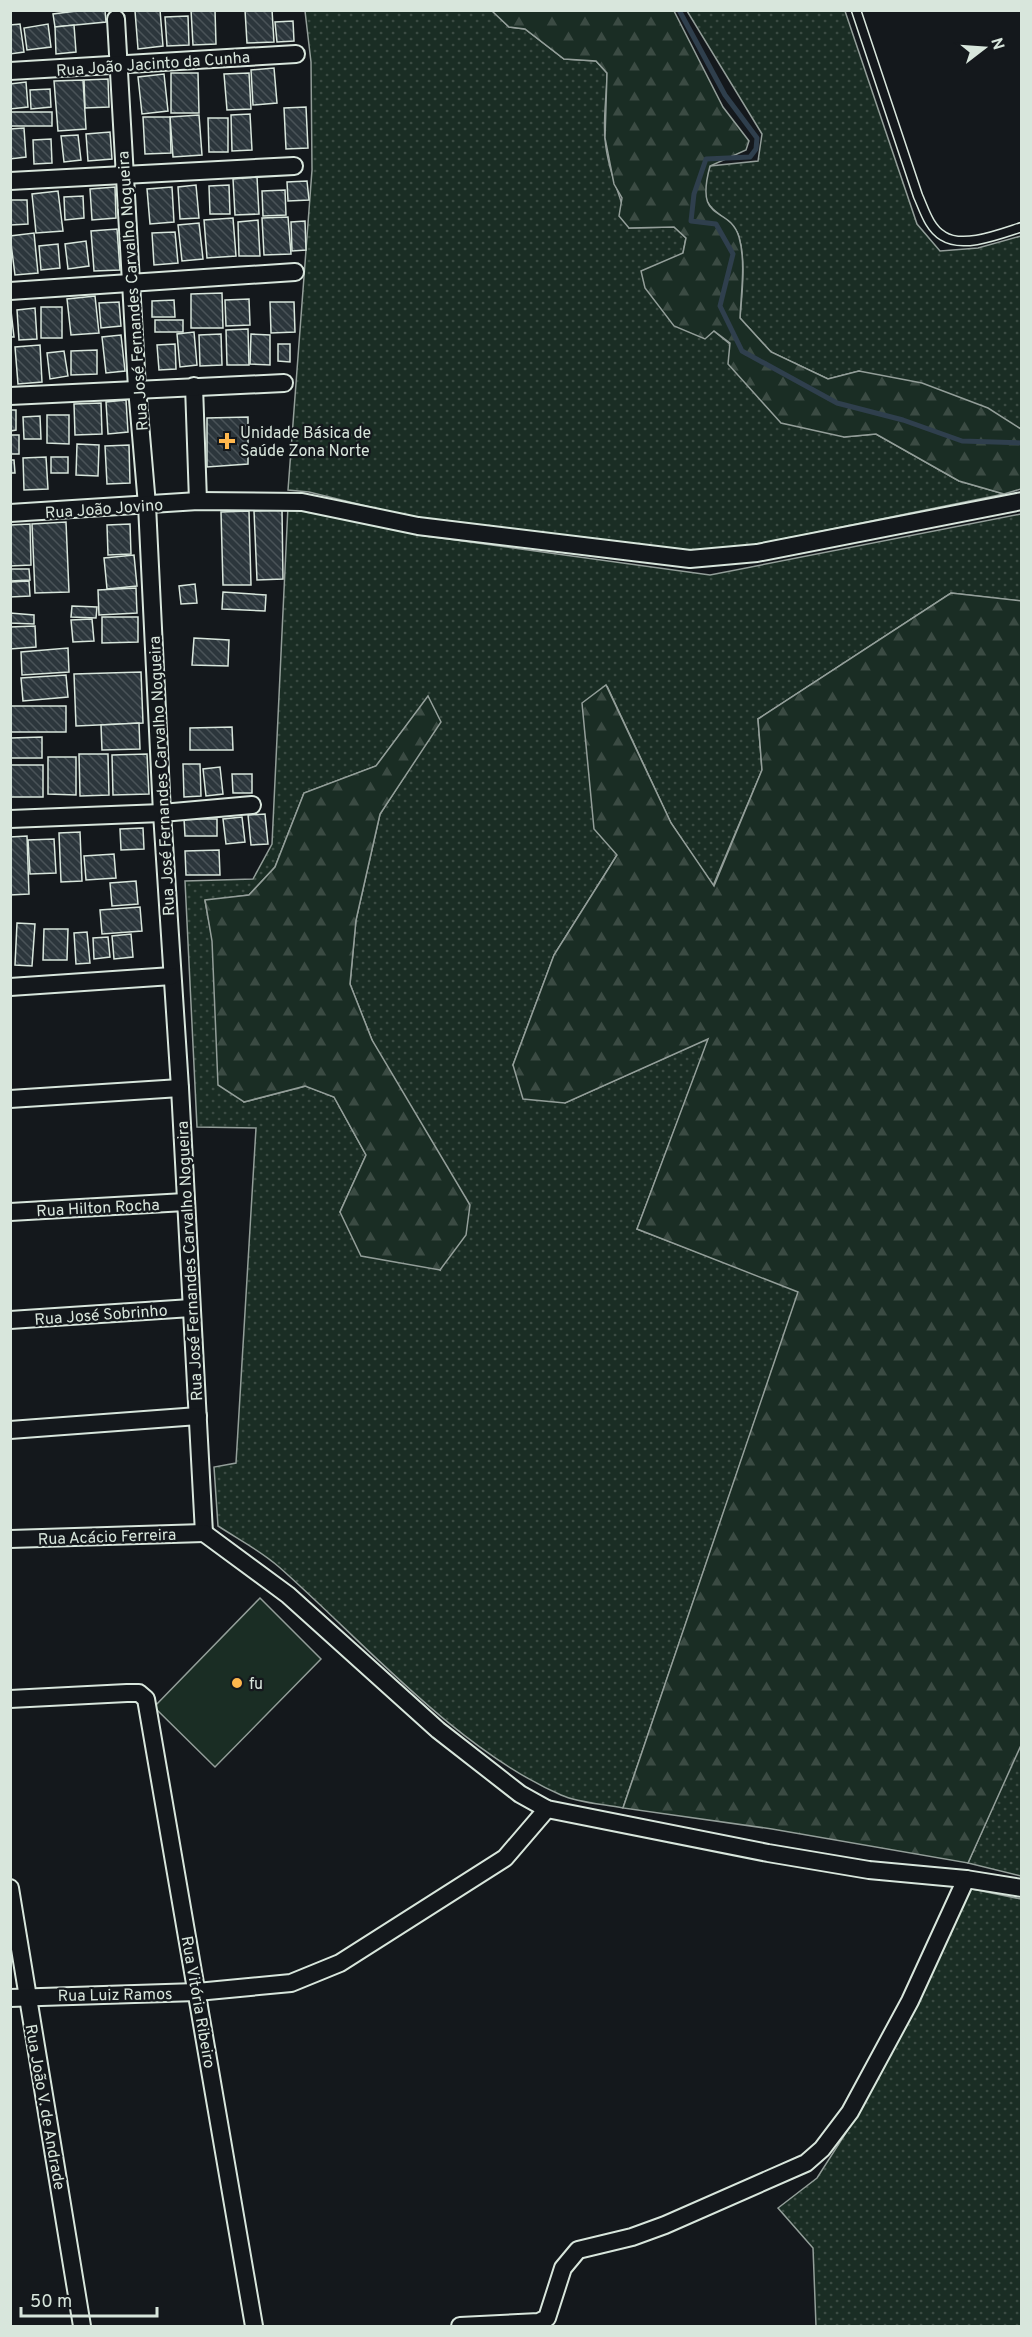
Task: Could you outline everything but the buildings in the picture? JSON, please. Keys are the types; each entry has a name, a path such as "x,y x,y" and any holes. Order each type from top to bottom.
{"street":[{"name":"Rua José Fernandes Carvalho Nogueira","path":"116,19 137,388 147,505 162,813 180,1088 204,1533"},
{"name":"Rua João Jacinto da Cunha","path":"10,72 296,54"},
{"path":"10,182 124,173 294,166"},
{"path":"10,291 295,272"},
{"path":"10,396 137,388 284,383"},
{"path":"194,386 198,501"},
{"name":"Rua João Jovino","path":"10,513 198,501 302,502 418,526 690,559 757,553 1022,501"},
{"path":"10,819 162,813 252,805"},
{"path":"10,987 172,976"},
{"path":"10,1099 180,1088"},
{"name":"Rua Hilton Rocha","path":"10,1212 185,1202"},
{"name":"Rua José Sobrinho","path":"10,1320 192,1308"},
{"path":"10,1430 198,1416"},
{"path":"204,1533 288,1594 448,1737 520,1794 547,1809 779,1855 869,1870 966,1879 1022,1888"},
{"name":"Rua Acácio Ferreira","path":"10,1539 204,1533"},
{"name":"Rua Vitória Ribeiro","path":"10,1699 127,1693 144,1694 146,1699 254,2326"},
{"name":"Rua Luiz Ramos","path":"19,1997 197,1992 291,1983 340,1963 505,1858 547,1809"},
{"path":"460,2326 539,2322 547,2318 563,2268 578,2250 643,2233 792,2172 822,2149 850,2112 910,2001 966,1879"},
{"name":"Rua João V. de Andrade","path":"10,1888 19,1997 82,2326"}],"lane":[{"path":"856,10 918,196 930,222 941,236 956,242 1022,227"}],"green space":[{"path":"492,10 509,27 525,29 564,59 596,61 607,73 604,122 606,150 629,228 674,227 686,238 683,253 714,331 844,437 876,434 959,481 1004,494 719,552 687,553 415,518 309,492 288,490 312,170 311,62 305,11"},
{"path":"492,11 674,11 723,107 749,141 746,150 710,166 706,185 706,197 710,206 728,220 739,237 743,267 740,318 771,352 828,379 859,371 922,383 988,408 1021,429 1021,489 1004,494 959,481 876,434 844,437 781,423 728,364 730,343 714,331 705,339 674,326 645,288 641,271 683,253 686,238 674,227 629,228 619,216 622,198 614,184 605,138 607,73 596,61 564,59 525,29 509,27"},
{"path":"687,11 845,11 917,224 940,251 978,248 1021,236 1021,429 859,371 828,379 771,352 740,318 743,267 739,237 731,224 709,205 704,186 710,166 758,161 762,134"},
{"path":"288,506 419,535 710,575 1021,514 1021,601 951,593 758,719 762,770 713,886 671,823 607,686 617,855 554,955 513,1065 565,1103 709,1038 637,1229 799,1291 623,1808 568,1798 522,1775 485,1751 412,1692 279,1567 257,1550 218,1526 214,1467 236,1463 256,1128 197,1127 185,881 253,879 272,844","holes":["428,697 440,722 380,814 356,920 350,984 372,1040 440,1270 340,1212 366,1155 334,1097 306,1086 244,1102 205,901 249,895 275,867 304,793 376,766"]},
{"path":"951,593 1022,601 1022,1743 968,1863 772,1829 623,1808 798,1292 637,1229 708,1039 565,1103 523,1099 513,1065 554,955 617,855 594,829 582,703 606,685 671,823 714,886 762,770 758,719"},
{"path":"428,696 441,722 380,814 356,920 350,984 372,1040 470,1205 466,1235 440,1270 361,1256 340,1212 366,1155 334,1097 305,1086 244,1102 218,1085 212,941 205,900 249,895 275,867 304,793 376,766"},
{"name":"fu","path":"260,1598 321,1659 215,1767 154,1707"},
{"path":"1021,1743 1021,1876 968,1863"},
{"path":"967,1888 1021,1899 1021,2326 816,2326 813,2248 778,2208 817,2178 860,2111"}],"waterway":[{"path":"679,10 725,95 757,138 756,149 750,157 706,159 694,194 691,221 716,224 733,254 720,306 742,351 837,403 903,420 962,441 1022,443"}],"place":[{"name":"Unidade Básica de Saúde Zona Norte","path":"227,441"},
{"name":"fu","path":"237,1683"}]}
